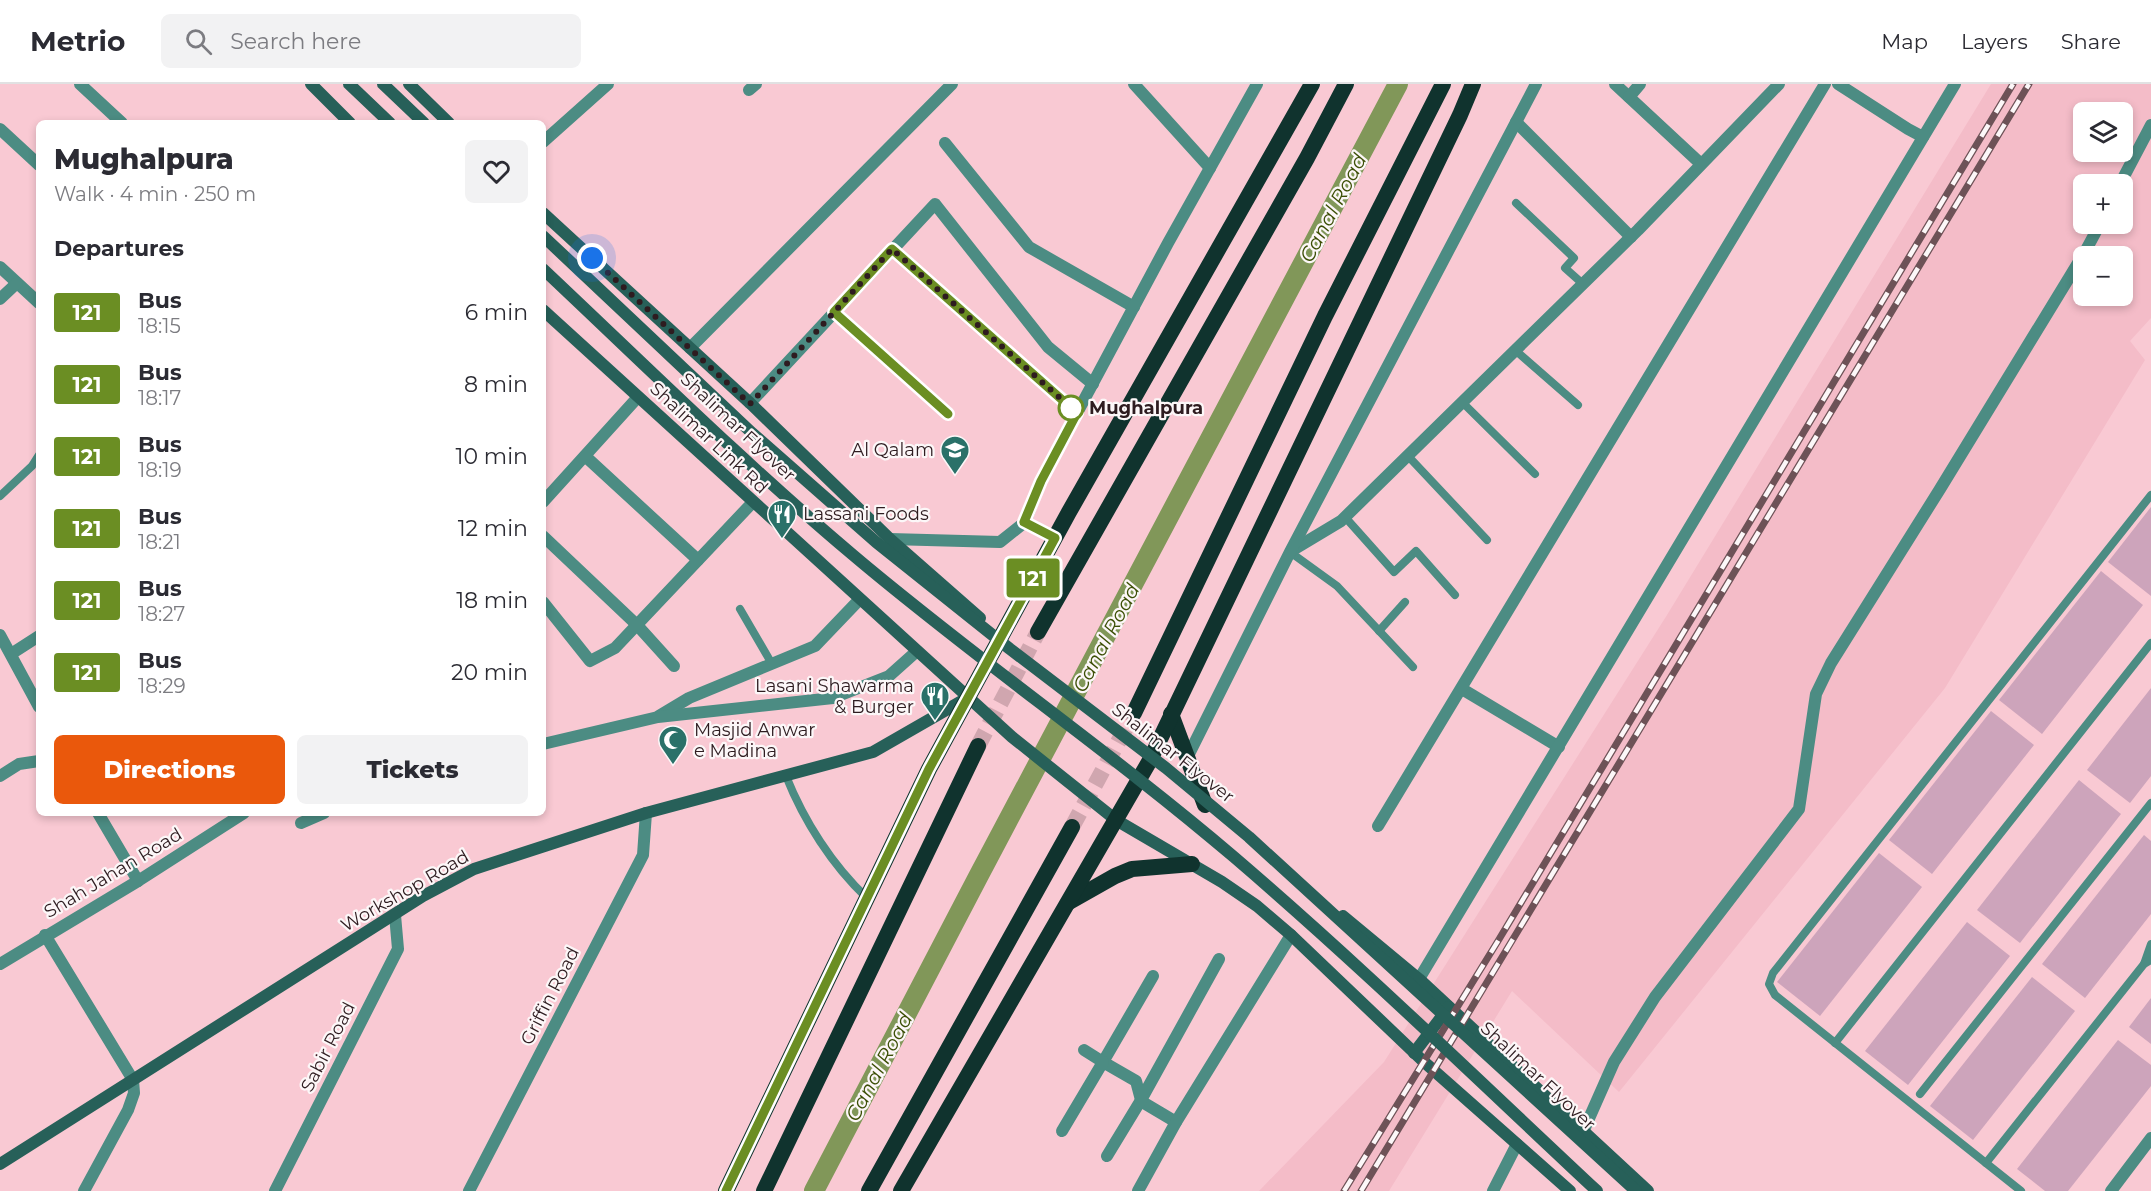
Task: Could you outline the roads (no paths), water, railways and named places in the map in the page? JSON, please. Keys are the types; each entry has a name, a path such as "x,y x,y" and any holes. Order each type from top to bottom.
{"highway":[{"path":"726,1191 929,769 1055,538 1312,84"},
{"path":"1038,632 1307,158 1346,84"},
{"path":"1134,713 1320,327 1443,84"},
{"path":"901,1191 1149,762 1473,84"},
{"path":"1171,714 1205,806"},
{"path":"764,1191 978,746"},
{"path":"869,1191 1072,827"},
{"path":"1067,904 1115,876 1132,869 1192,864"}],"main road":[{"path":"312,84 347,120"},
{"path":"349,84 387,120"},
{"path":"383,84 421,120"},
{"path":"409,84 446,120"},
{"path":"546,216 750,404 890,539 1035,668 1419,979 1648,1191"},
{"name":"Shalimar Flyover","path":"546,239 752,433 876,542 1010,649 1166,768 1249,837 1636,1191"},
{"name":"Shalimar Flyover","path":"546,272 852,555 1152,790 1345,954 1597,1191"},
{"name":"Shalimar Link Rd","path":"546,313 1012,737 1116,820 1222,882 1257,906 1291,935 1414,1053 1570,1191"},
{"name":"Workshop Road","path":"0,1164 423,896 474,869 646,813 873,752 968,698"},
{"path":"1414,1053 1449,1007"}],"street":[{"path":"80,84 119,120"},
{"path":"546,139 609,84"},
{"path":"690,348 952,84"},
{"path":"1134,84 1210,168"},
{"path":"890,539 1000,542 1024,522 1041,481 1077,413 1257,84"},
{"path":"1187,758 1290,552 1536,84"},
{"path":"1615,84 1701,164"},
{"path":"1629,97 1640,84"},
{"path":"1290,552 1345,517 1631,237 1779,84"},
{"path":"1378,826 1825,84"},
{"path":"1838,84 1908,129 1923,136"},
{"path":"1419,979 1955,84"},
{"path":"1516,122 1631,237"},
{"path":"2125,174 2151,125"},
{"path":"0,129 36,162"},
{"path":"945,142 1029,247 1134,307"},
{"path":"750,404 934,204 1047,347 1093,384"},
{"path":"1583,1132 1614,1062 1655,997 1799,809 1816,694 1831,663 1940,489 2094,234"},
{"path":"892,249 1077,413"},
{"path":"0,267 36,300"},
{"path":"0,299 17,283"},
{"path":"834,312 948,414"},
{"path":"546,499 638,397"},
{"path":"585,456 698,560"},
{"path":"546,606 590,661 615,648 753,502"},
{"path":"1024,522 1055,538"},
{"path":"546,539 637,625 675,666"},
{"path":"658,717 688,698 815,646 860,600"},
{"path":"0,636 36,701"},
{"path":"11,654 36,638"},
{"path":"546,743 658,717 833,698 890,676 917,651"},
{"path":"1462,689 1558,747"},
{"path":"0,776 20,764 36,761"},
{"name":"Griffin Road","path":"469,1191 643,855 646,813"},
{"path":"100,816 138,881"},
{"name":"Shah Jahan Road","path":"0,964 138,881 239,816"},
{"path":"301,823 317,816"},
{"name":"Sabir Road","path":"275,1191 398,949 395,915"},
{"path":"45,935 133,1080 134,1093 128,1110 84,1191"},
{"path":"1138,1191 1176,1122 1291,935"},
{"path":"1107,1156 1141,1100 1219,959"},
{"path":"1062,1131 1153,976"},
{"path":"1084,1050 1136,1081 1141,1100 1176,1122"},
{"path":"2111,1191 2151,1138"},
{"path":"1493,1191 1517,1144"}],"lane":[{"path":"1516,203 1574,258 1565,268 1583,284"},
{"path":"1515,350 1578,405"},
{"path":"1462,402 1535,474"},
{"path":"1408,456 1487,540"},
{"path":"0,496 36,460"},
{"path":"2021,1191 1775,995 1769,984 1773,972 2151,495"},
{"path":"1345,517 1394,572 1416,551 1455,595"},
{"path":"1290,552 1337,586 1413,668"},
{"path":"1379,631 1405,602"},
{"path":"741,609 772,664"},
{"path":"1835,1043 2151,643"},
{"path":"786,776 813,830 848,879 867,898"},
{"path":"1920,1094 2151,803"},
{"path":"1986,1163 2148,962 2151,944"}],"waterway":[{"name":"Canal Road","path":"814,1191 1398,84"}],"tunnel":[{"path":"978,746 1038,632"},
{"path":"1072,827 1134,713"}],"railway":[{"path":"1344,1191 1498,941 2013,84"},
{"path":"1361,1191 2029,84"}],"place":[{"name":"Mughalpura","path":"1071,408"},
{"name":"Al Qalam","path":"955,476"},
{"name":"Lassani Foods","path":"782,540"},
{"name":"Lasani Shawarma & Burger","path":"935,722"},
{"name":"Masjid Anwar e Madina","path":"673,766"}]}
